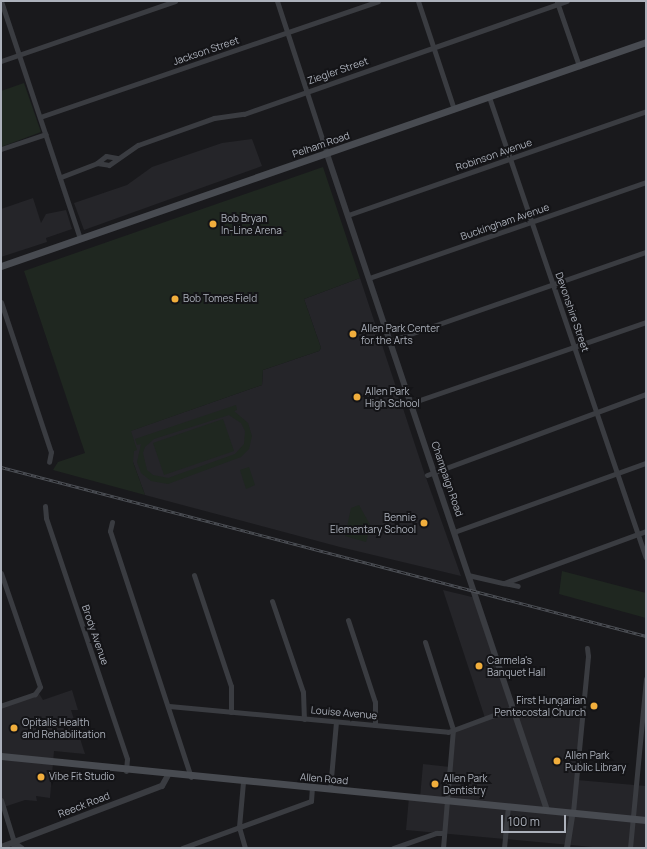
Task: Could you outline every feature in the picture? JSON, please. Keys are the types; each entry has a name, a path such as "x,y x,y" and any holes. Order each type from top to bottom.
{"main road":[{"name":"Pelham Road","path":"1,266 646,42"},
{"name":"Allen Road","path":"1,756 191,777 646,820"}],"street":[{"path":"1,1 61,177 80,238"},
{"path":"1,61 175,1"},
{"path":"277,1 327,154"},
{"name":"Jackson Street","path":"40,118 378,1"},
{"path":"418,1 454,109"},
{"name":"Ziegler Street","path":"97,163 109,165 117,158 138,145 214,118 244,114 434,48 557,3 567,1"},
{"path":"557,3 579,66"},
{"name":"Devonshire Street","path":"489,97 646,557"},
{"name":"Robinson Avenue","path":"348,215 646,111"},
{"path":"1,149 46,134"},
{"name":"Champaign Road","path":"327,154 547,810"},
{"name":"Ziegler Street","path":"61,177 97,163 106,156 117,158"},
{"name":"Buckingham Avenue","path":"369,278 646,182"},
{"path":"390,340 646,252"},
{"path":"1,302 50,452 49,462"},
{"path":"411,403 646,322"},
{"path":"427,475 434,471 596,411 646,394"},
{"path":"454,532 646,463"},
{"name":"Brody Avenue","path":"45,506 46,518 126,759 126,770"},
{"path":"112,522 110,531 191,777"},
{"path":"504,582 646,531"},
{"path":"1,573 40,687 35,694 1,706"},
{"path":"468,574 518,586"},
{"path":"194,575 231,686 231,712"},
{"path":"272,601 303,692 304,719"},
{"path":"348,620 375,702 375,725"},
{"path":"424,642 453,729 443,848"},
{"path":"567,848 573,812 588,656 587,648"},
{"path":"630,848 646,680"},
{"name":"Louise Avenue","path":"168,706 448,732 513,708"},
{"path":"330,789 336,722"},
{"name":"Reeck Road","path":"1,847 14,845 162,786 168,774"},
{"path":"243,782 239,827 245,848"},
{"path":"182,848 311,801 312,788"},
{"path":"1,800 14,845 22,848"},
{"path":"504,848 508,806"},
{"path":"393,848 436,833 444,833"}],"shaded area":[{"path":"24,83 41,132 1,147 1,91"},
{"path":"252,139 262,166 84,230 74,203 127,185 152,167 222,143"},
{"path":"323,167 360,278 304,299 321,348 319,351 263,370 262,385 131,431 137,450 134,451 133,462 145,495 53,470 58,462 85,453 24,271"},
{"path":"33,198 41,223 46,214 66,210 72,229 46,238 47,242 1,257 1,209"},
{"path":"360,278 424,472 461,576 340,547 145,495 133,462 130,431 262,385 263,370 319,351 321,348 304,299"},
{"path":"236,405 237,410 234,411 248,423 252,436 249,449 241,457 168,484 151,481 141,473 137,462 141,444 137,445 135,439","holes":["229,415 241,423 245,431 244,444 235,454 168,478 153,475 147,470 143,453 145,447 154,439"]},
{"path":"223,419 234,451 164,475 153,443"},
{"path":"249,467 255,485 246,489 240,470"},
{"path":"359,505 373,530 369,532 366,542 345,536 351,508"},
{"path":"562,571 646,593 646,618 559,594"},
{"path":"443,590 476,598 514,712 582,718 577,780 646,786 646,848 603,848 406,830 409,797 420,798 423,764 450,767 453,729 485,718"},
{"path":"72,690 78,710 71,710 85,754 54,751 50,798 36,796 37,801 25,800 1,808 1,706 38,692 43,700"}],"railway":[{"path":"1,467 646,636"}],"place":[{"name":"Bob Bryan In-Line Arena","path":"213,224"},
{"name":"Bob Tomes Field","path":"175,299"},
{"name":"Allen Park Center for the Arts","path":"353,334"},
{"name":"Allen Park High School","path":"357,397"},
{"name":"Bennie Elementary School","path":"424,523"},
{"name":"Carmela's Banquet Hall","path":"479,666"},
{"name":"First Hungarian Pentecostal Church","path":"594,706"},
{"name":"Opitalis Health and Rehabilitation","path":"14,728"},
{"name":"Allen Park Public Library","path":"557,761"},
{"name":"Vibe Fit Studio","path":"41,777"},
{"name":"Allen Park Dentistry","path":"435,784"}]}
